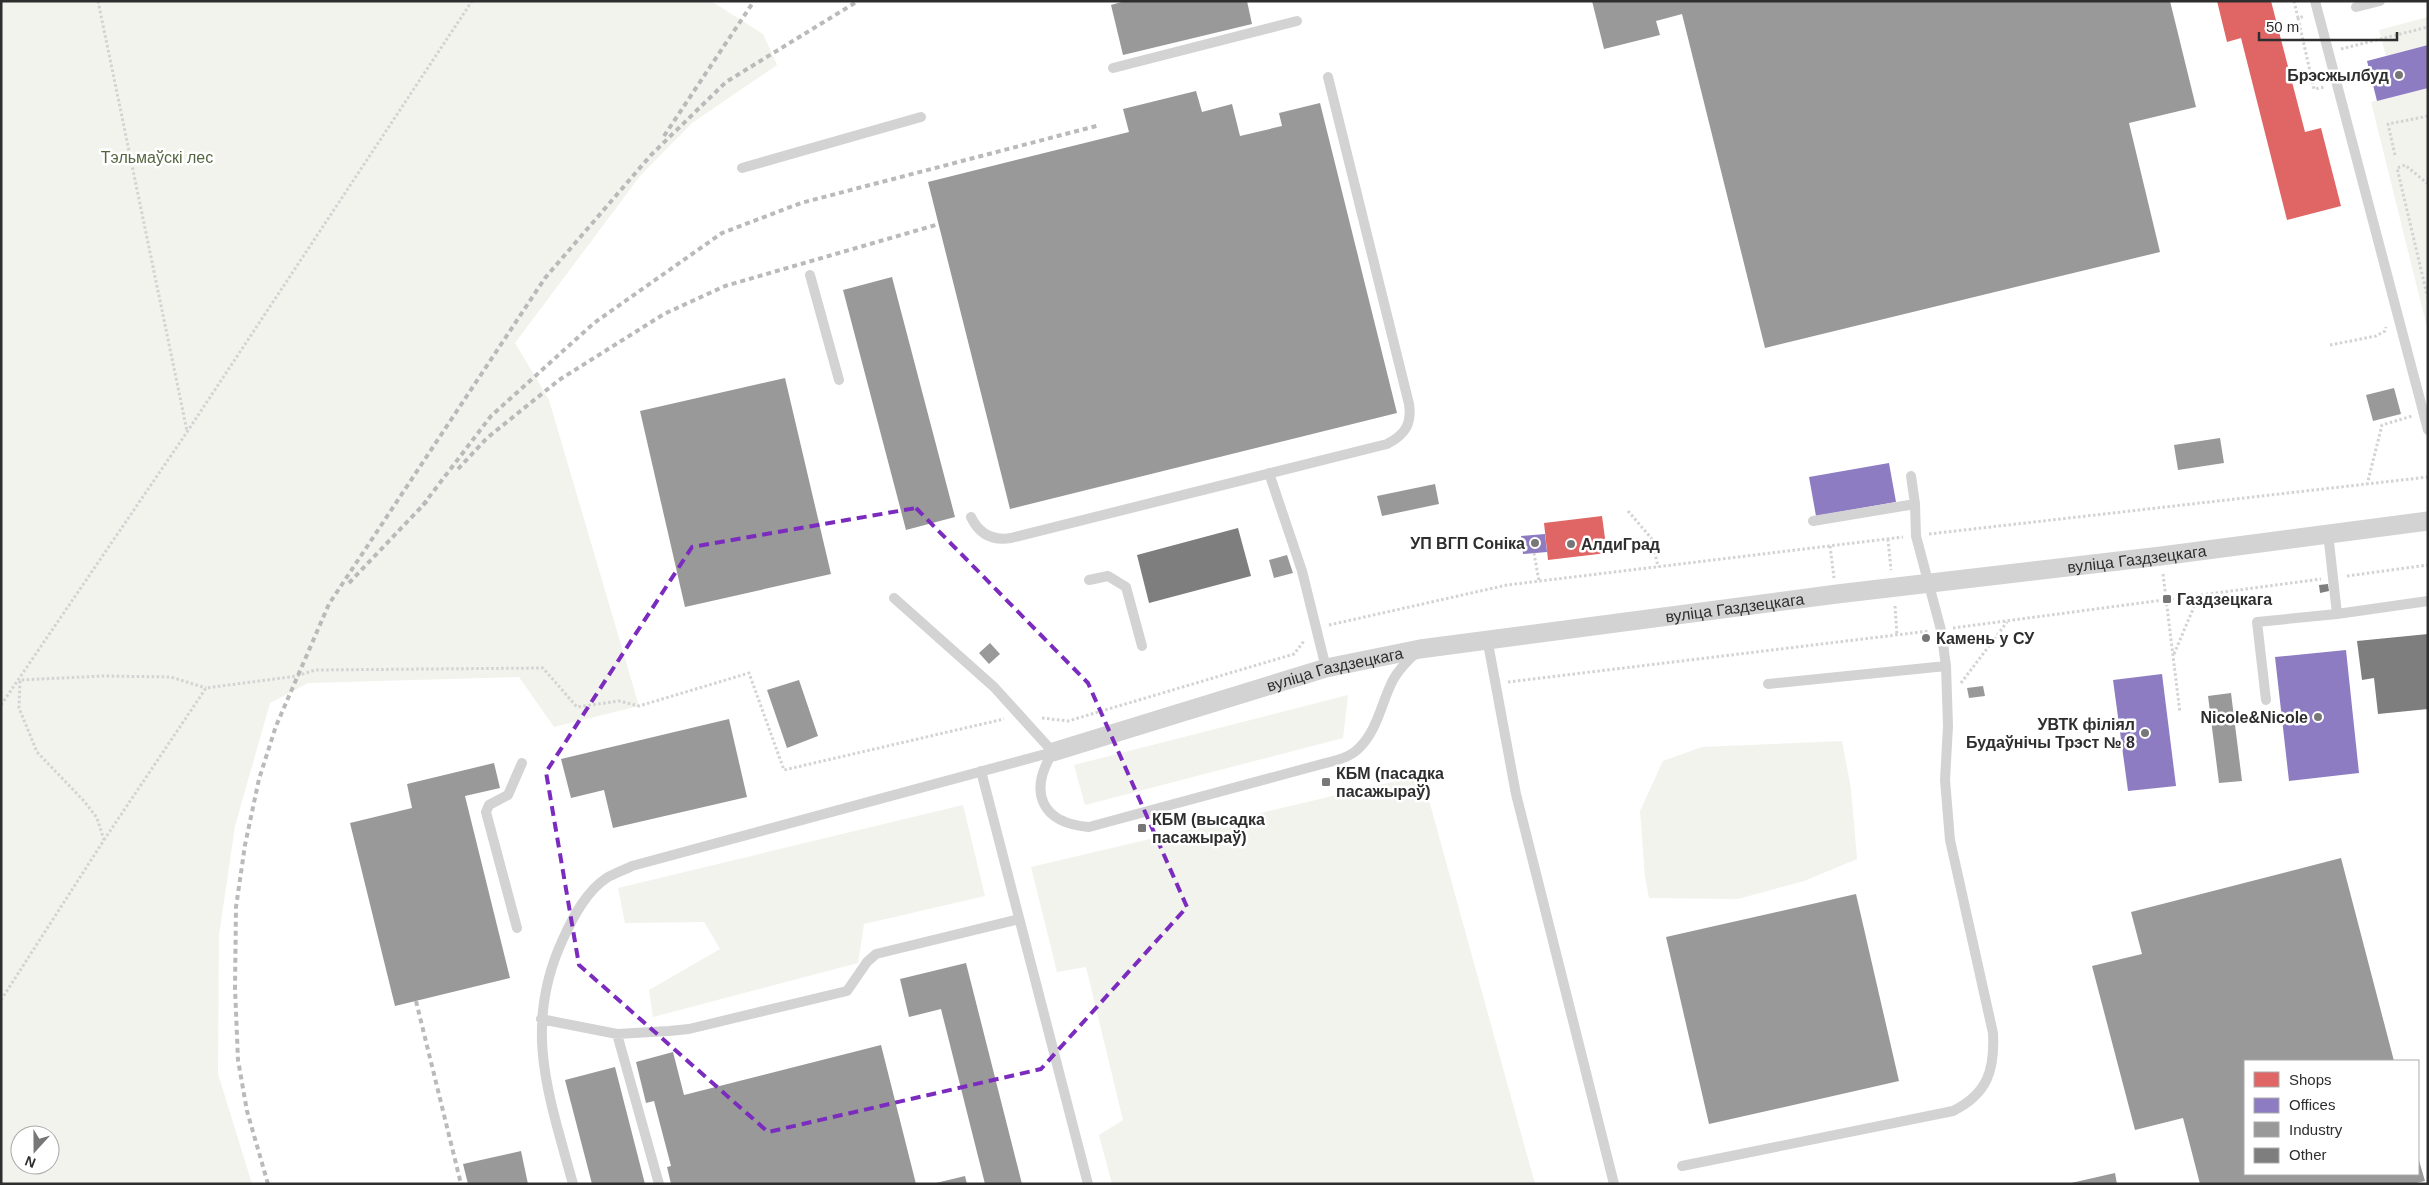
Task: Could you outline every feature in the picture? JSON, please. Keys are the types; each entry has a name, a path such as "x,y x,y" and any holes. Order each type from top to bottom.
{"street":[{"name":"вуліца Газдзецкага","path":"1053,752 1326,668 1420,649 1486,638 2161,556 2428,521"}],"lane":[{"path":"2315,1 2428,430"},
{"path":"2356,8 2380,1"},
{"path":"1114,68 1297,22"},
{"path":"970,517 986,536 995,539 1011,538 1387,444 1405,431 1409,422 1409,404 1328,77"},
{"path":"742,168 921,118"},
{"path":"810,275 839,380"},
{"path":"1269,473 1302,571 1326,668"},
{"path":"1682,1166 1953,1111 1968,1104 1979,1094 1987,1080 1994,1048 1993,1033 1953,858 1945,780 1948,700 1946,666 1942,630 1916,536 1915,504 1911,476"},
{"path":"1813,521 1915,504"},
{"path":"2328,533 2337,614"},
{"path":"1089,580 1108,576 1126,587 1142,646"},
{"path":"894,598 994,687 1053,752"},
{"path":"2266,700 2257,622 2337,614 2428,601"},
{"path":"1486,638 1516,794 1614,1184"},
{"path":"1053,752 1040,779 1040,794 1046,807 1057,819 1074,826 1089,827 1342,759 1357,750 1370,735 1393,679 1404,663 1420,649"},
{"path":"1768,684 1946,666"},
{"path":"573,1184 550,1101 541,1045 541,1019 544,995 565,935 573,918 589,896 607,878 632,866 1053,752"},
{"path":"517,928 486,812 489,805 508,795 522,763"},
{"path":"981,771 1088,1184"},
{"path":"541,1019 617,1034 689,1029 847,991 867,962 876,954 1019,919"},
{"path":"617,1034 659,1184"}],"path":[{"path":"98,1 187,432"},
{"path":"1,705 20,680 187,432 472,1"},
{"path":"2294,1 2314,90 2329,86"},
{"path":"2298,18 2311,14"},
{"path":"2328,53 2428,27"},
{"path":"2395,155 2388,124 2428,116"},
{"path":"2428,184 2405,165 2397,168 2428,299"},
{"path":"2367,485 2382,425 2423,413"},
{"path":"20,680 104,676 171,677 206,688 297,676 315,670 543,668 577,707 619,701 639,706 749,673 784,770 1020,715 1068,721 1294,654 1316,628 1507,585 2428,477"},
{"path":"1628,511 1652,539 1658,567"},
{"path":"1830,546 1837,594"},
{"path":"1534,553 1539,581"},
{"path":"2161,556 2180,713"},
{"path":"1495,683 1942,630 2428,565"},
{"path":"2173,655 2199,595"},
{"path":"1948,700 2007,621"},
{"path":"20,680 19,708 37,752 84,801 97,818 104,840"},
{"path":"1,1000 104,840 206,688"}],"highlighted area":[{"path":"916,508 1088,683 1187,907 1041,1069 768,1132 579,965 546,772 692,547"}],"green space":[{"name":"Тэльмаўскі лес","path":"1,1 711,1 763,34 777,65 692,123 640,176 515,343 549,400 639,706 554,727 519,677 308,683 270,703 235,826 219,935 218,1074 252,1184 1,1184"},
{"path":"2428,17 2428,45 2386,56 2379,30"},
{"path":"2428,88 2428,331 2371,102"},
{"path":"1348,695 1343,738 1085,805 1074,765"},
{"path":"1842,741 1851,789 1857,859 1804,881 1738,899 1649,898 1645,877 1640,811 1663,761 1702,747"},
{"path":"1422,775 1535,1184 1112,1184 1099,1135 1123,1120 1086,967 1057,972 1031,867"},
{"path":"963,805 985,896 864,924 858,963 653,1017 649,990 720,949 704,922 625,923 618,888"}],"building: Shops":[{"path":"2217,1 2271,1 2305,132 2321,128 2341,206 2287,220 2241,38 2227,42"},
{"path":"1602,516 1607,553 1548,560 1544,523"}],"building: Offices":[{"name":"Брэсжылбуд","path":"2428,45 2428,88 2377,101 2367,61"},
{"path":"1889,463 1896,502 1816,516 1809,477"},
{"path":"1545,534 1547,552 1523,554 1521,536"},
{"name":"Nicole&Nicole","path":"2346,650 2359,773 2289,781 2275,657"},
{"name":"УВТК філіял Будаўнічы Трэст № 8","path":"2162,674 2176,786 2128,791 2113,680"}],"building: Industry":[{"path":"1125,1 1247,1 1252,24 1123,55 1111,5"},
{"path":"1592,1 2170,1 2196,107 2129,123 2160,252 1765,348 1682,14 1656,21 1660,35 1604,49"},
{"path":"1196,91 1202,112 1232,104 1240,136 1282,126 1279,113 1320,103 1397,413 1010,509 928,182 1129,132 1123,109"},
{"path":"892,277 955,517 906,530 843,290"},
{"path":"785,378 831,574 685,607 640,411"},
{"path":"2394,388 2401,414 2373,421 2366,395"},
{"path":"2220,438 2224,463 2178,470 2174,445"},
{"path":"1435,484 1439,504 1382,516 1377,496"},
{"path":"1287,555 1293,573 1274,578 1269,560"},
{"path":"990,643 1000,654 989,664 979,653"},
{"path":"799,680 818,736 787,748 767,690"},
{"path":"1983,686 1985,696 1969,698 1967,688"},
{"path":"2231,693 2242,781 2219,783 2208,696"},
{"path":"729,719 747,797 613,828 604,790 571,798 561,759"},
{"path":"494,763 500,788 465,796 510,978 395,1006 350,823 412,808 407,784"},
{"path":"2341,858 2394,1060 2244,1060 2244,1175 2419,1175 2419,1160 2425,1181 2412,1184 2200,1184 2183,1118 2135,1130 2092,966 2142,954 2131,912"},
{"path":"1856,894 1899,1081 1709,1124 1666,937"},
{"path":"966,963 1022,1184 985,1184 941,1009 909,1017 900,979"},
{"path":"881,1045 916,1184 671,1184 667,1167 671,1166 654,1101 646,1103 636,1062 673,1052 684,1095"},
{"path":"615,1067 645,1184 592,1184 565,1080"},
{"path":"521,1151 528,1184 468,1184 463,1164"},
{"path":"2115,1173 2117,1184 2071,1184 2071,1183"},
{"path":"965,1176 967,1184 936,1184 936,1183"}],"building: Other":[{"path":"1238,528 1251,576 1149,603 1137,555"},
{"path":"2328,584 2329,591 2320,593 2319,585"},
{"path":"2428,634 2428,709 2378,714 2374,678 2362,680 2357,641"}],"railway":[{"path":"664,136 754,1"},
{"path":"268,1184 247,1111 238,1060 235,988 236,907 245,845 259,779 276,726 329,604 545,278 651,155 726,82 858,1"},
{"path":"423,505 491,416 594,323 722,233 801,203 1100,125"},
{"path":"458,469 487,438 559,380 664,314 725,286 939,224"},
{"path":"349,583 427,501"},
{"path":"416,1001 461,1184"}],"place":[{"name":"Брэсжылбуд","path":"2399,75"},
{"name":"УП ВГП Соніка","path":"1535,543"},
{"name":"АлдиГрад","path":"1571,544"},
{"name":"Газдзецкага","path":"2167,599"},
{"name":"Камень у СУ","path":"1926,638"},
{"name":"Nicole&Nicole","path":"2318,717"},
{"name":"УВТК філіял Будаўнічы Трэст № 8","path":"2145,733"},
{"name":"КБМ (пасадка пасажыраў)","path":"1326,782"},
{"name":"КБМ (высадка пасажыраў)","path":"1142,828"}]}
